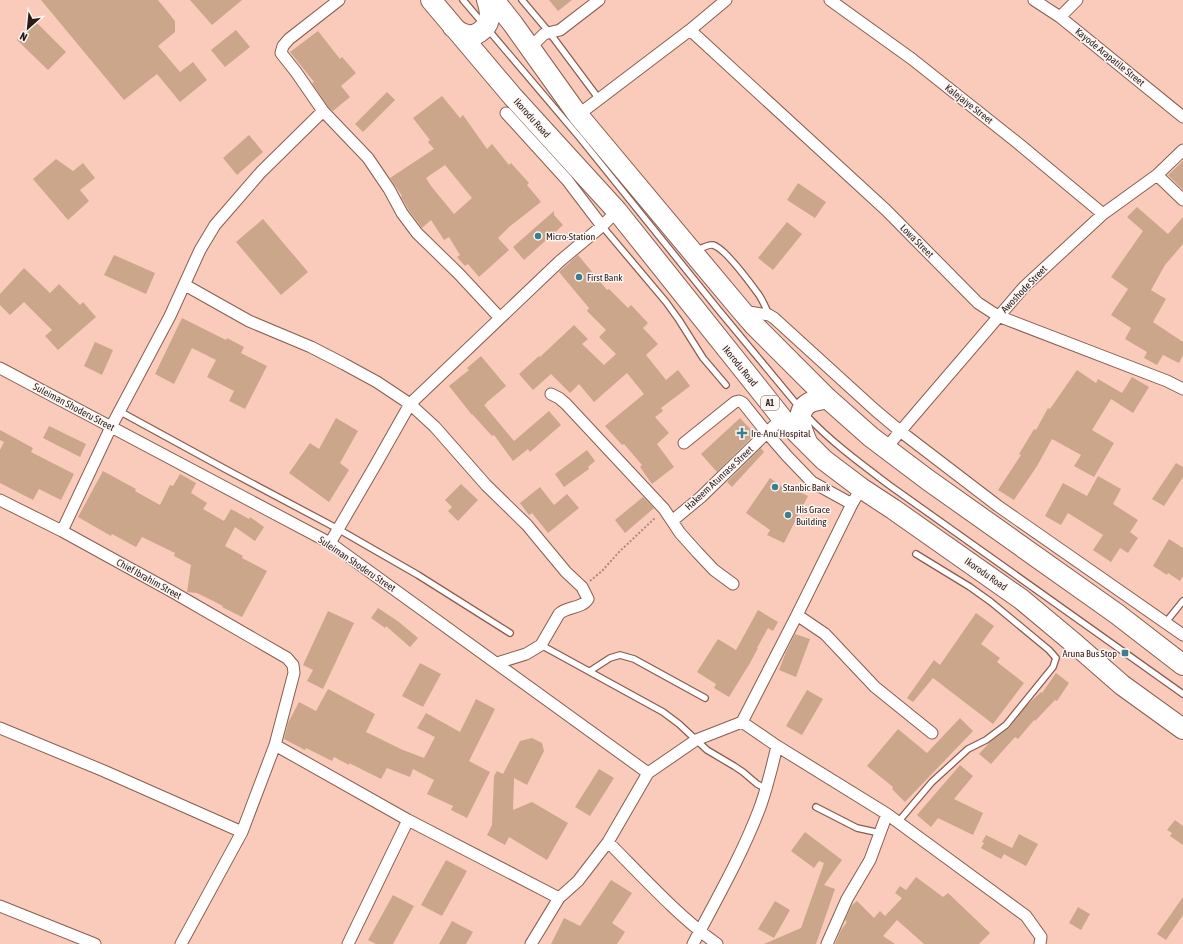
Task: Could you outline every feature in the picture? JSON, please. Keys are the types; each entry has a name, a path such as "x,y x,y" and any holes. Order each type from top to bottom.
{"highway":[{"name":"Ikorodu Road","path":"431,0 453,28 513,97 617,211 782,418 807,442 856,496 893,509 1020,599 1122,685 1183,729"},
{"path":"453,28 465,35 473,36 482,31 490,18 488,0"},
{"path":"494,0 578,115 754,326 827,398 871,437 935,485 1117,614 1183,665"},
{"path":"807,442 802,432 800,418 801,412 811,402 827,398"}],"street":[{"path":"339,0 290,39 283,46 281,53 323,111 368,158 417,233 459,274 500,318"},
{"path":"530,48 544,34 560,30 599,0"},
{"path":"578,115 690,30 726,0"},
{"name":"Kalejaiye Street","path":"830,0 912,59 1019,144 1103,214"},
{"name":"Kayode Arapatile Street","path":"1034,0 1060,17 1183,117"},
{"path":"1060,17 1077,0"},
{"name":"Lowa Street","path":"690,30 886,210 978,303 998,316 1183,389"},
{"path":"62,531 111,427 185,286 200,250 215,224 261,172 323,111"},
{"path":"506,113 567,180 602,226"},
{"name":"Awoshode Street","path":"886,448 1024,286 1103,214 1156,175 1183,150"},
{"path":"1156,175 1183,200"},
{"path":"330,543 410,404 560,260 602,226 617,211"},
{"path":"185,286 249,321 310,347 344,364 377,382 410,404 435,428 486,485 527,525 566,572 582,587 588,599 586,602 576,607 563,610 559,614 541,645 526,654 497,663"},
{"path":"741,310 769,315 774,318 900,431 998,506 1183,635"},
{"name":"Suleiman Shoderu Street","path":"0,368 330,543 648,773"},
{"path":"551,394 566,404 664,509 680,533 714,570 733,584"},
{"path":"531,944 559,898 578,881 608,842 648,773 696,740 742,722 856,496 812,482 787,456 743,403 739,401 735,402 684,443"},
{"name":"Hakeem Atunrase Street","path":"672,521 701,497 782,418"},
{"name":"Chief Ibrahim Street","path":"0,500 62,531 171,591 287,658 293,665 294,673 275,745"},
{"path":"797,615 825,634 875,687 932,733"},
{"path":"742,722 777,746 887,814 1026,916 1041,937 1040,944"},
{"path":"0,728 104,771 242,832"},
{"path":"181,944 242,832 275,745 408,820 559,898"},
{"path":"693,944 743,849 760,809 777,746"},
{"path":"827,944 847,899 870,860 887,814"},
{"path":"348,944 408,820"},
{"path":"608,842 676,909 717,944"},
{"path":"0,906 95,944"}],"lane":[{"path":"463,0 580,138 717,308 819,429 841,449 889,485 1183,694"},
{"path":"522,0 549,32 599,99"},
{"path":"602,226 666,302 703,358 726,385"},
{"path":"693,252 709,245 713,245 725,253 759,295 769,315"},
{"path":"119,411 338,529 510,633"},
{"path":"898,822 932,782 963,754 986,740 1006,725 1053,667 1056,658 1049,650 991,602 970,587 916,554"},
{"path":"1166,622 1183,601"},
{"path":"541,645 663,712 679,724 707,750 734,766 766,789"},
{"path":"590,671 610,658 620,655 634,659 705,698"},
{"path":"816,807 857,828 880,833"}],"path":[{"path":"582,587 602,571 619,552 664,509"}],"building":[{"path":"41,0 158,0 175,21 175,32 158,46 180,72 193,62 207,80 180,102 157,74 124,100"},
{"path":"190,0 242,0 212,25"},
{"path":"549,0 572,0 558,11"},
{"path":"35,21 66,52 48,70 17,40"},
{"path":"236,30 250,47 225,67 211,50"},
{"path":"318,31 340,59 342,57 356,73 341,86 350,97 333,111 328,107 312,83 314,82 290,52"},
{"path":"387,92 395,100 363,132 355,124"},
{"path":"442,96 460,118 463,115 487,149 492,144 509,165 511,163 529,183 527,185 541,202 509,227 498,238 509,250 479,277 468,264 465,266 457,257 460,255 449,237 444,240 431,220 422,228 408,209 401,197 402,196 390,178 434,149 428,142 430,140 413,118","holes":["445,165 472,198 454,214 426,178"]},
{"path":"249,135 263,152 237,175 223,158"},
{"path":"56,159 73,171 83,163 95,178 80,190 89,201 68,220 33,179"},
{"path":"1183,161 1183,190 1168,175"},
{"path":"798,183 826,202 815,218 787,200"},
{"path":"1137,207 1168,234 1183,217 1183,244 1165,265 1151,290 1166,299 1153,322 1183,342 1183,355 1179,363 1163,355 1157,365 1144,358 1147,352 1125,339 1131,328 1111,315 1128,289 1111,277 1143,231 1127,217"},
{"name":"Micro-Station","path":"554,211 554,215 563,225 524,260 513,247"},
{"path":"263,219 308,272 281,295 236,242"},
{"path":"787,222 802,234 773,270 758,258"},
{"path":"114,255 155,273 146,294 104,275"},
{"path":"578,255 607,290 609,289 628,308 631,305 648,323 643,328 658,344 646,355 666,380 678,370 690,386 661,408 663,411 655,417 669,433 657,444 674,467 652,484 640,467 642,465 624,444 622,445 605,426 644,394 627,373 594,402 579,384 570,393 551,374 533,390 519,374 539,356 540,357 574,325 588,339 582,344 604,365 616,354 599,337 606,330 587,311 589,308 559,272"},
{"path":"24,268 50,293 59,284 80,305 83,302 96,317 58,350 45,336 52,330 24,302 10,315 0,305 0,294"},
{"path":"182,318 226,340 227,338 244,347 241,353 267,366 245,409 229,401 234,391 207,377 216,360 192,348 174,384 155,374"},
{"path":"95,342 113,350 102,375 84,366"},
{"path":"481,356 506,386 484,405 514,441 549,411 561,425 530,452 528,449 513,461 494,435 492,436 472,415 449,386 469,370 467,368"},
{"path":"1077,370 1096,383 1098,379 1122,393 1132,377 1149,387 1133,413 1111,399 1092,430 1114,443 1094,477 1074,466 1081,455 1052,439 1037,466 1014,500 998,490 1021,455 1019,454 1034,429 1036,430 1048,408 1050,409"},
{"path":"336,418 358,431 340,463 349,470 329,502 289,473 310,443 319,449"},
{"path":"740,418 755,434 717,472 701,454"},
{"path":"49,426 86,444 80,457 43,438"},
{"path":"0,430 33,448 31,452 74,474 61,500 39,489 33,500 0,483 0,450 4,442 0,440"},
{"path":"761,448 764,452 732,487 727,482"},
{"path":"587,450 595,461 588,467 589,469 564,487 555,474"},
{"path":"1176,463 1183,467 1183,477 1164,506 1152,499"},
{"path":"103,471 136,489 135,491 160,505 170,485 173,486 180,474 196,483 191,493 207,503 203,509 224,521 231,509 249,519 250,517 264,527 255,541 235,527 225,546 243,556 242,558 267,571 242,617 197,593 187,592 191,565 174,556 175,553 142,537 136,547 112,534 111,536 78,517"},
{"path":"1098,476 1121,489 1113,504 1138,520 1130,532 1138,538 1128,553 1120,548 1111,562 1093,550 1103,535 1068,513 1061,525 1045,516 1063,483 1087,496"},
{"path":"770,478 789,492 791,488 808,496 784,543 767,535 770,530 746,513"},
{"path":"461,484 478,500 458,521 448,511 452,507 445,500"},
{"path":"540,487 554,505 567,494 579,508 548,533 532,513 529,515 520,503"},
{"path":"643,497 654,508 625,533 615,520"},
{"path":"1169,539 1183,548 1183,576 1180,581 1153,566"},
{"path":"378,608 399,622 418,638 410,647 386,626 385,628 371,618"},
{"path":"758,610 778,622 773,631 768,628 750,663 729,697 714,688 716,684 697,672 718,639 736,650"},
{"path":"328,611 354,623 323,689 307,681 313,670 303,665"},
{"path":"976,613 994,626 981,644 1000,658 997,662 1024,683 993,724 933,678 913,702 907,698 934,660 940,665"},
{"path":"795,634 810,639 796,677 779,670"},
{"path":"420,663 441,674 423,707 402,696"},
{"path":"1056,673 1069,683 1057,701 1055,700 1035,721 1034,720 1018,739 1015,737 991,764 979,754 990,742 1009,728 1027,705 1041,692 1042,693"},
{"path":"328,689 375,714 366,732 403,750 424,758 435,737 417,728 426,713 460,732 476,699 495,709 469,761 490,772 467,818 451,810 453,806 427,794 434,780 413,769 410,777 387,768 381,779 349,763 349,765 334,757 332,761 306,748 305,750 284,739 288,723 299,702 316,711"},
{"path":"807,690 823,699 802,735 786,726"},
{"path":"960,718 973,731 905,802 892,789 893,787 867,766 898,729 927,753"},
{"path":"532,738 542,743 544,751 527,785 514,778 513,810 532,802 568,823 547,860 509,837 505,845 487,835 492,825 494,776 497,771 503,774 520,741"},
{"path":"960,765 973,776 954,799 983,813 973,835 938,818 931,827 917,815"},
{"path":"599,769 614,778 590,816 575,807"},
{"path":"1175,820 1183,826 1183,845 1170,836 1172,833 1167,830"},
{"path":"805,832 842,860 824,885 835,889 816,944 764,944 801,928 824,863 819,861 814,868 791,851"},
{"path":"1019,834 1038,844 1026,866 1004,854 1001,859 981,848 984,843 982,842 986,835 1012,848"},
{"path":"446,860 467,871 442,916 421,905"},
{"path":"916,877 943,897 948,893 990,933 979,944 924,944 897,920 883,936 895,944 835,944 841,930 847,922 845,920 852,905 857,901 874,918 880,911 885,916 902,898 895,893 900,886 906,890"},
{"path":"611,880 632,893 612,923 625,932 617,944 551,944 564,918 580,926"},
{"path":"393,895 414,906 393,944 376,944 368,940"},
{"path":"1183,897 1183,915 1166,940 1157,934"},
{"path":"775,901 790,910 774,938 758,929"},
{"path":"1078,907 1090,914 1081,930 1069,923"},
{"path":"452,921 473,932 466,944 439,944"}],"place":[{"name":"Micro-Station","path":"538,236"},
{"name":"First Bank","path":"579,277"},
{"name":"Ire-Anu Hospital","path":"742,433"},
{"name":"Stanbic Bank","path":"775,487"},
{"name":"His Grace Building","path":"788,515"},
{"name":"Aruna Bus Stop","path":"1125,653"}]}
